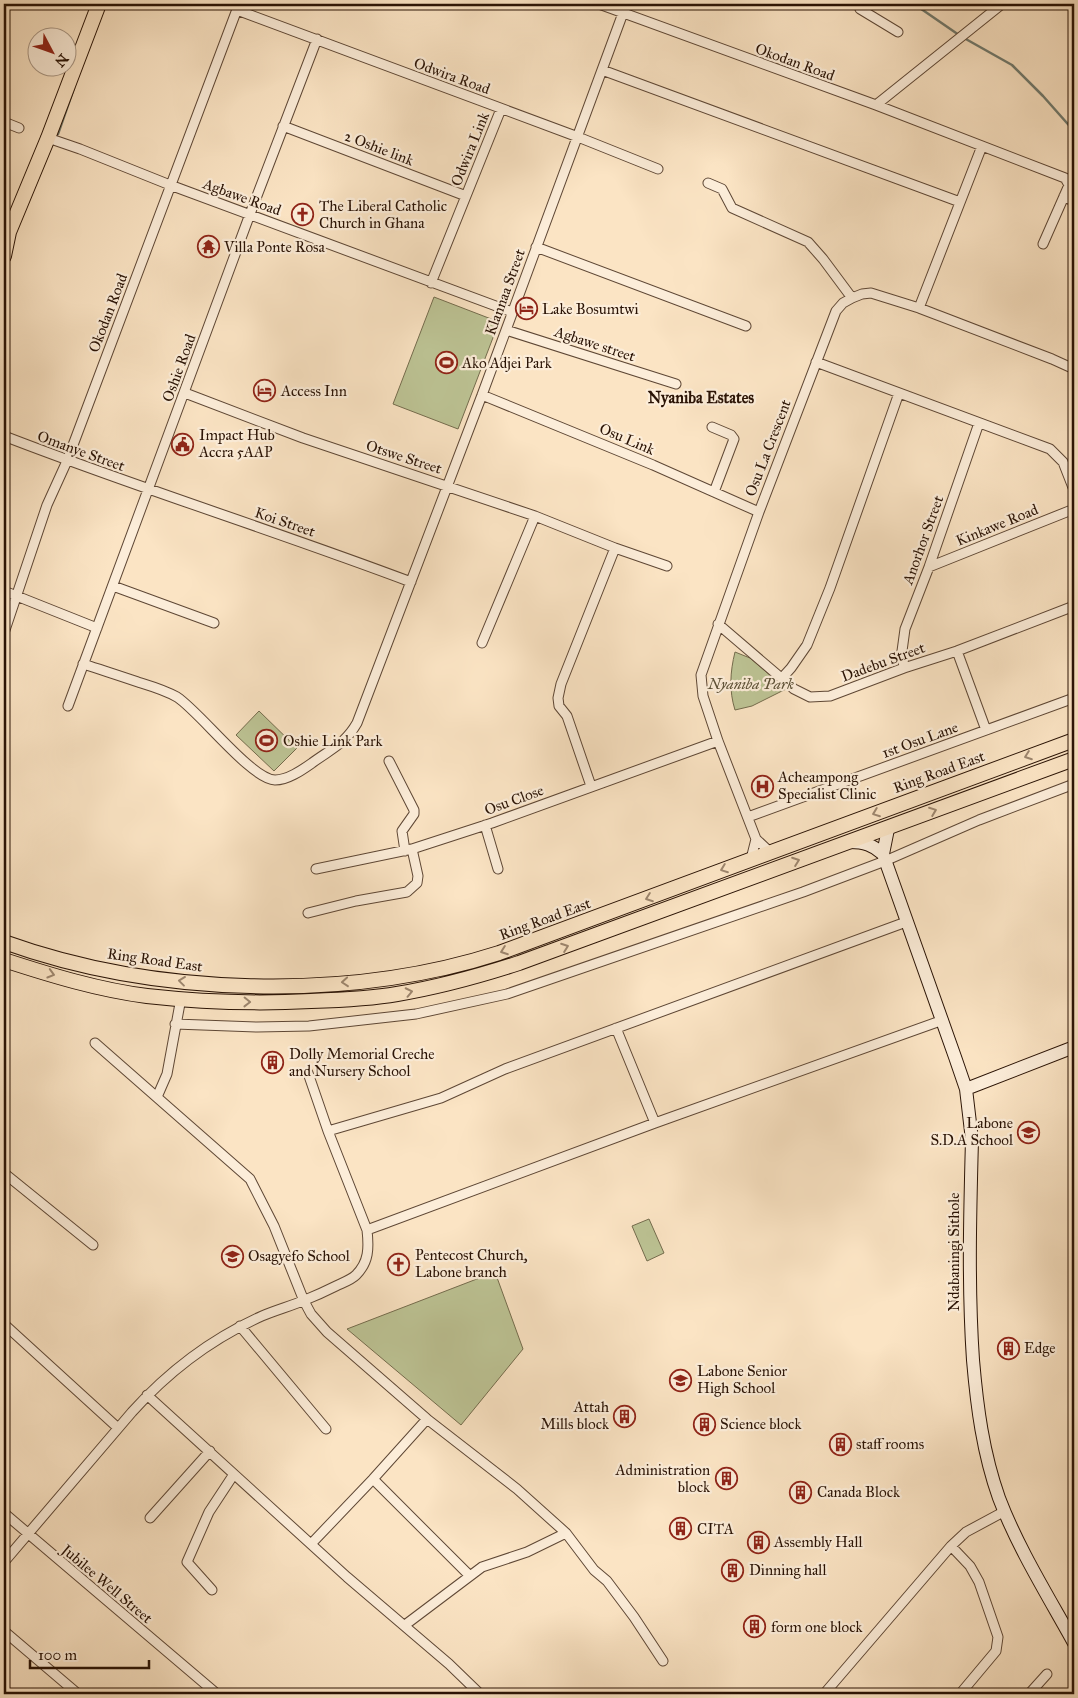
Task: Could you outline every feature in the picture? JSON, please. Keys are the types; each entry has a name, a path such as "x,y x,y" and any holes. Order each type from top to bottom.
{"main road":[{"path":"4,256 6,236 48,138 99,4"},
{"name":"Ring Road East","path":"4,942 63,961 119,972 172,980 251,987 319,984 408,974 478,960 1074,740"},
{"path":"4,960 100,987 147,996 241,1002 345,1000 397,994 470,978 536,957 1074,758"},
{"path":"319,984 322,992 320,1001"}],"street":[{"name":"Okodan Road","path":"599,4 1065,178 1069,185 1064,196"},
{"path":"858,4 860,9 898,32"},
{"path":"876,106 1002,4"},
{"name":"Okodan Road","path":"4,633 47,505 67,461 238,7"},
{"name":"Odwira Road","path":"238,7 317,40 658,170"},
{"name":"Klannaa Street","path":"83,664 162,690 178,698 214,734 262,776 276,780 293,775 343,743 357,723 411,582 578,138 622,13"},
{"name":"Oshie Road","path":"68,706 250,214 317,40"},
{"path":"602,70 960,202"},
{"name":"Odwira Link","path":"430,283 501,109"},
{"path":"4,122 19,128"},
{"name":"2 Oshie link","path":"283,126 466,196"},
{"name":"Agbawe Road","path":"48,138 346,249 430,283 512,312"},
{"path":"919,308 982,146"},
{"path":"708,183 722,189 732,208 808,242 852,298 872,293 919,308 1074,369"},
{"path":"1043,244 1064,196 1074,202"},
{"path":"536,247 746,326"},
{"name":"Osu La Crescent","path":"770,852 756,839 718,741 703,696 701,675 759,512 836,312 843,303 852,298"},
{"name":"Agbawe street","path":"506,330 676,384"},
{"path":"816,362 1050,450 1063,462 1074,490"},
{"name":"Otswe Street","path":"185,393 303,438 535,516 615,548 667,566"},
{"path":"781,679 807,645 830,588 900,393"},
{"name":"Osu Link","path":"482,395 560,426 759,512"},
{"name":"Anorhor Street","path":"904,668 902,651 905,629 929,567 979,423"},
{"path":"712,427 731,435 734,439 714,492"},
{"name":"Omanye Street","path":"4,436 149,490"},
{"name":"Koi Street","path":"149,490 411,582"},
{"name":"Kinkawe Road","path":"929,567 1074,509"},
{"path":"482,643 535,516"},
{"path":"591,786 567,716 559,706 558,698 561,684 615,548"},
{"path":"113,586 214,623"},
{"path":"4,591 98,628"},
{"name":"Dadebu Street","path":"718,624 794,689 810,697 830,696 904,668 957,651 1074,606"},
{"path":"957,651 986,730"},
{"name":"1st Osu Lane","path":"748,817 1074,698"},
{"name":"Osu Close","path":"316,869 409,850 485,825 718,741"},
{"path":"308,912 407,892 418,883 418,876 402,831 414,814 414,810 389,761"},
{"path":"175,1024 257,1027 309,1026 416,1014 507,994 803,892 979,820 1074,784"},
{"path":"485,825 498,869"},
{"name":"Ndabaningi Sithole","path":"888,828 884,858 943,1020 966,1090 972,1140 970,1306 976,1389 984,1446 1005,1511 1036,1575 1074,1643"},
{"path":"751,859 756,839"},
{"path":"850,842 867,843 875,847 884,858"},
{"path":"328,1131 441,1098 505,1069 906,922"},
{"path":"157,1098 167,1074 181,998"},
{"path":"367,1230 655,1123 943,1020"},
{"path":"616,1028 655,1123"},
{"path":"96,1042 250,1179 274,1226 304,1301 311,1314 327,1332 566,1533 594,1570 607,1581 663,1661"},
{"path":"966,1090 1074,1048"},
{"path":"4,1562 147,1395 175,1370 240,1326 264,1315 304,1301 354,1277 364,1265 369,1246 367,1230 328,1131 308,1073"},
{"path":"4,1173 93,1245"},
{"path":"4,1324 118,1428"},
{"path":"240,1326 326,1429"},
{"path":"147,1395 311,1544 449,1664 480,1694"},
{"path":"311,1544 373,1479 427,1418"},
{"path":"150,1518 210,1451"},
{"path":"212,1590 187,1562 213,1505 234,1474"},
{"path":"373,1479 470,1576"},
{"path":"824,1694 951,1546 966,1532 1005,1511"},
{"name":"Jubilee Well Street","path":"4,1513 217,1694"},
{"path":"405,1625 482,1567 526,1552 566,1533"},
{"path":"951,1546 970,1566 979,1582 998,1637 996,1651 960,1694"},
{"path":"4,1631 78,1694"},
{"path":"1029,1694 1047,1674"}],"green space":[{"name":"Ako Adjei Park","path":"434,297 499,322 458,429 393,404"},
{"name":"Nyaniba Park","path":"735,652 750,658 786,689 752,706 735,710 731,681"},
{"name":"Oshie Link Park","path":"259,711 297,748 274,771 236,735"},
{"path":"649,1219 664,1253 647,1261 632,1226"},
{"path":"495,1272 523,1349 461,1425 347,1329"}],"waterway":[{"path":"914,4 959,35"},
{"path":"964,38 1012,65 1074,131"},
{"path":"58,134 74,88"}],"place":[{"name":"The Liberal Catholic Church in Ghana","path":"303,215"},
{"name":"Villa Ponte Rosa","path":"208,247"},
{"name":"Lake Bosumtwi","path":"526,309"},
{"name":"Ako Adjei Park","path":"446,363"},
{"name":"Access Inn","path":"265,391"},
{"name":"Impact Hub Accra 5AAP","path":"183,444"},
{"name":"Oshie Link Park","path":"267,741"},
{"name":"Acheampong Specialist Clinic","path":"762,786"},
{"name":"Dolly Memorial Creche and Nursery School","path":"273,1063"},
{"name":"Labone S.D.A School","path":"1029,1132"},
{"name":"Osagyefo School","path":"232,1256"},
{"name":"Pentecost Church, Labone branch","path":"399,1264"},
{"name":"Edge","path":"1008,1348"},
{"name":"Labone Senior High School","path":"681,1380"},
{"name":"Attah Mills block","path":"625,1416"},
{"name":"Science block","path":"704,1424"},
{"name":"staff rooms","path":"840,1444"},
{"name":"Administration block","path":"726,1479"},
{"name":"Canada Block","path":"801,1492"},
{"name":"CITA","path":"681,1529"},
{"name":"Assembly Hall","path":"758,1542"},
{"name":"Dinning hall","path":"733,1570"},
{"name":"form one block","path":"755,1627"}],"district":[{"name":"Nyaniba Estates","path":"701,397"}]}
